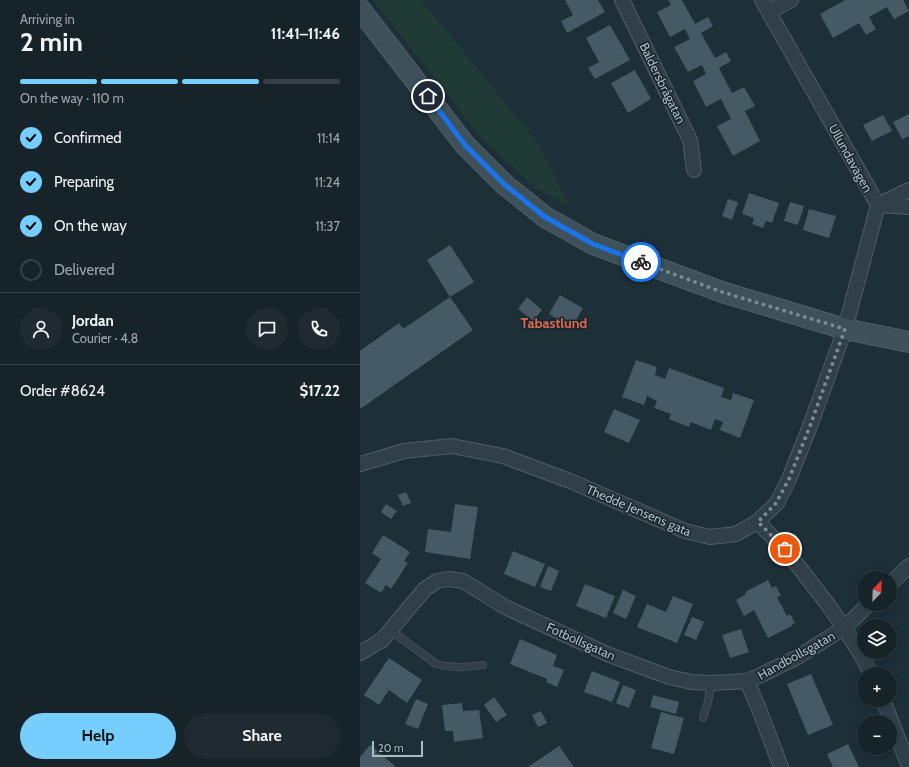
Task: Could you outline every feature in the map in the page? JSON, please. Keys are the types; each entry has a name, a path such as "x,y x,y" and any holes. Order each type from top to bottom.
{"street":[{"name":"Baldersbrågatan","path":"622,0 690,140 694,170"},
{"path":"766,6 791,0"},
{"name":"Ullundavägen","path":"766,6 878,205 845,329"},
{"path":"360,9 465,145 504,184 545,217 593,244 722,292 845,329 909,342"},
{"path":"878,205 909,190"},
{"path":"878,205 909,207"},
{"name":"Thedde Jensens gata","path":"360,464 404,451 452,446 503,456 570,481 685,531 710,537 736,534 758,522 776,503 789,479 845,329"},
{"name":"Handbollsgatan","path":"758,522 785,549 844,628"},
{"path":"897,577 909,566"},
{"name":"Fotbollsgatan","path":"360,653 382,640 425,589 437,581 448,579 462,582 505,607 607,654 669,677 692,682 711,683 747,681"},
{"name":"Handbollsgatan","path":"747,681 761,676 796,658 844,628 861,611"},
{"path":"844,628 867,667"},
{"path":"747,681 781,767"},
{"path":"886,707 909,766"}],"lane":[{"path":"390,630 436,664 457,668 483,665"},
{"path":"703,718 708,702 711,683"}],"green space":[{"path":"373,0 420,0 443,26 541,147 569,205 536,188 483,140"}],"building":[{"path":"565,0 598,0 605,12 567,33 561,21 573,15"},
{"path":"668,0 682,0 695,24 708,17 713,26 701,33 715,58 726,52 731,61 719,68 732,93 744,87 755,106 745,111 760,141 733,156 717,126 731,119 721,99 706,107 693,81 706,74 702,65 688,72 674,47 690,39 685,29 670,37 657,12 671,5"},
{"path":"845,0 903,0 909,11 894,19 887,7 869,17 876,29 866,35 859,23 833,38 820,14"},
{"path":"610,25 630,60 595,79 588,68 599,62 586,38"},
{"path":"635,70 651,99 628,113 611,83"},
{"path":"909,114 909,136 902,139 893,122"},
{"path":"883,115 892,131 872,141 863,125"},
{"path":"749,193 779,203 772,223 766,221 763,228 752,224 754,218 742,214"},
{"path":"728,199 738,202 732,220 722,216"},
{"path":"790,202 804,206 798,225 784,221"},
{"path":"809,209 836,216 829,238 803,230"},
{"path":"450,245 474,282 450,297 427,260"},
{"path":"560,295 583,308 572,327 549,314"},
{"path":"450,297 473,330 360,409 360,351 399,323 403,329"},
{"path":"527,297 542,310 533,321 518,309"},
{"path":"636,360 657,367 655,375 665,379 669,368 724,388 721,397 731,400 733,393 754,400 740,438 720,430 723,422 715,419 711,430 691,422 689,427 669,419 671,414 654,408 657,401 647,396 644,405 622,397"},
{"path":"614,409 640,420 629,443 604,432"},
{"path":"406,492 411,503 403,506 398,495"},
{"path":"386,504 397,511 391,519 381,512"},
{"path":"455,504 478,507 470,559 425,552 428,529 451,532"},
{"path":"383,535 410,552 404,561 408,563 391,589 386,585 381,593 365,583 381,559 372,553"},
{"path":"513,551 545,564 535,587 504,574"},
{"path":"548,566 559,571 551,591 540,587"},
{"path":"768,580 772,588 776,586 781,596 777,597 787,616 790,614 795,623 768,638 754,610 744,616 736,600 746,594 745,592"},
{"path":"585,584 615,596 606,618 576,606"},
{"path":"623,590 636,596 626,619 613,613"},
{"path":"673,596 693,604 677,643 637,627 647,604 666,612"},
{"path":"692,617 704,622 696,640 684,635"},
{"path":"741,629 749,652 730,658 722,635"},
{"path":"520,639 557,655 553,666 564,670 557,687 546,682 547,679 510,664"},
{"path":"389,658 422,680 407,703 389,690 379,705 364,695"},
{"path":"592,671 620,682 612,702 584,692"},
{"path":"811,674 833,725 808,735 787,684"},
{"path":"623,685 636,690 629,708 616,703"},
{"path":"653,695 679,702 676,714 650,707"},
{"path":"494,697 507,715 496,722 484,705"},
{"path":"416,699 428,704 418,729 405,724"},
{"path":"462,703 463,711 479,710 483,738 454,742 453,731 445,731 442,705"},
{"path":"541,711 547,723 538,727 532,715"},
{"path":"661,712 684,718 674,754 651,748"},
{"path":"848,744 859,767 833,767 827,754"},
{"path":"370,745 395,766 360,767 360,757"},
{"path":"559,746 574,767 528,767"}],"way so far":[{"path":"641,262 722,292 845,329 789,479 776,503 758,522 785,549"}],"district":[{"name":"Tabastlund","path":"554,323"}],"route":[{"path":"428,96 465,145 504,184 545,217 593,244 641,262"}]}
